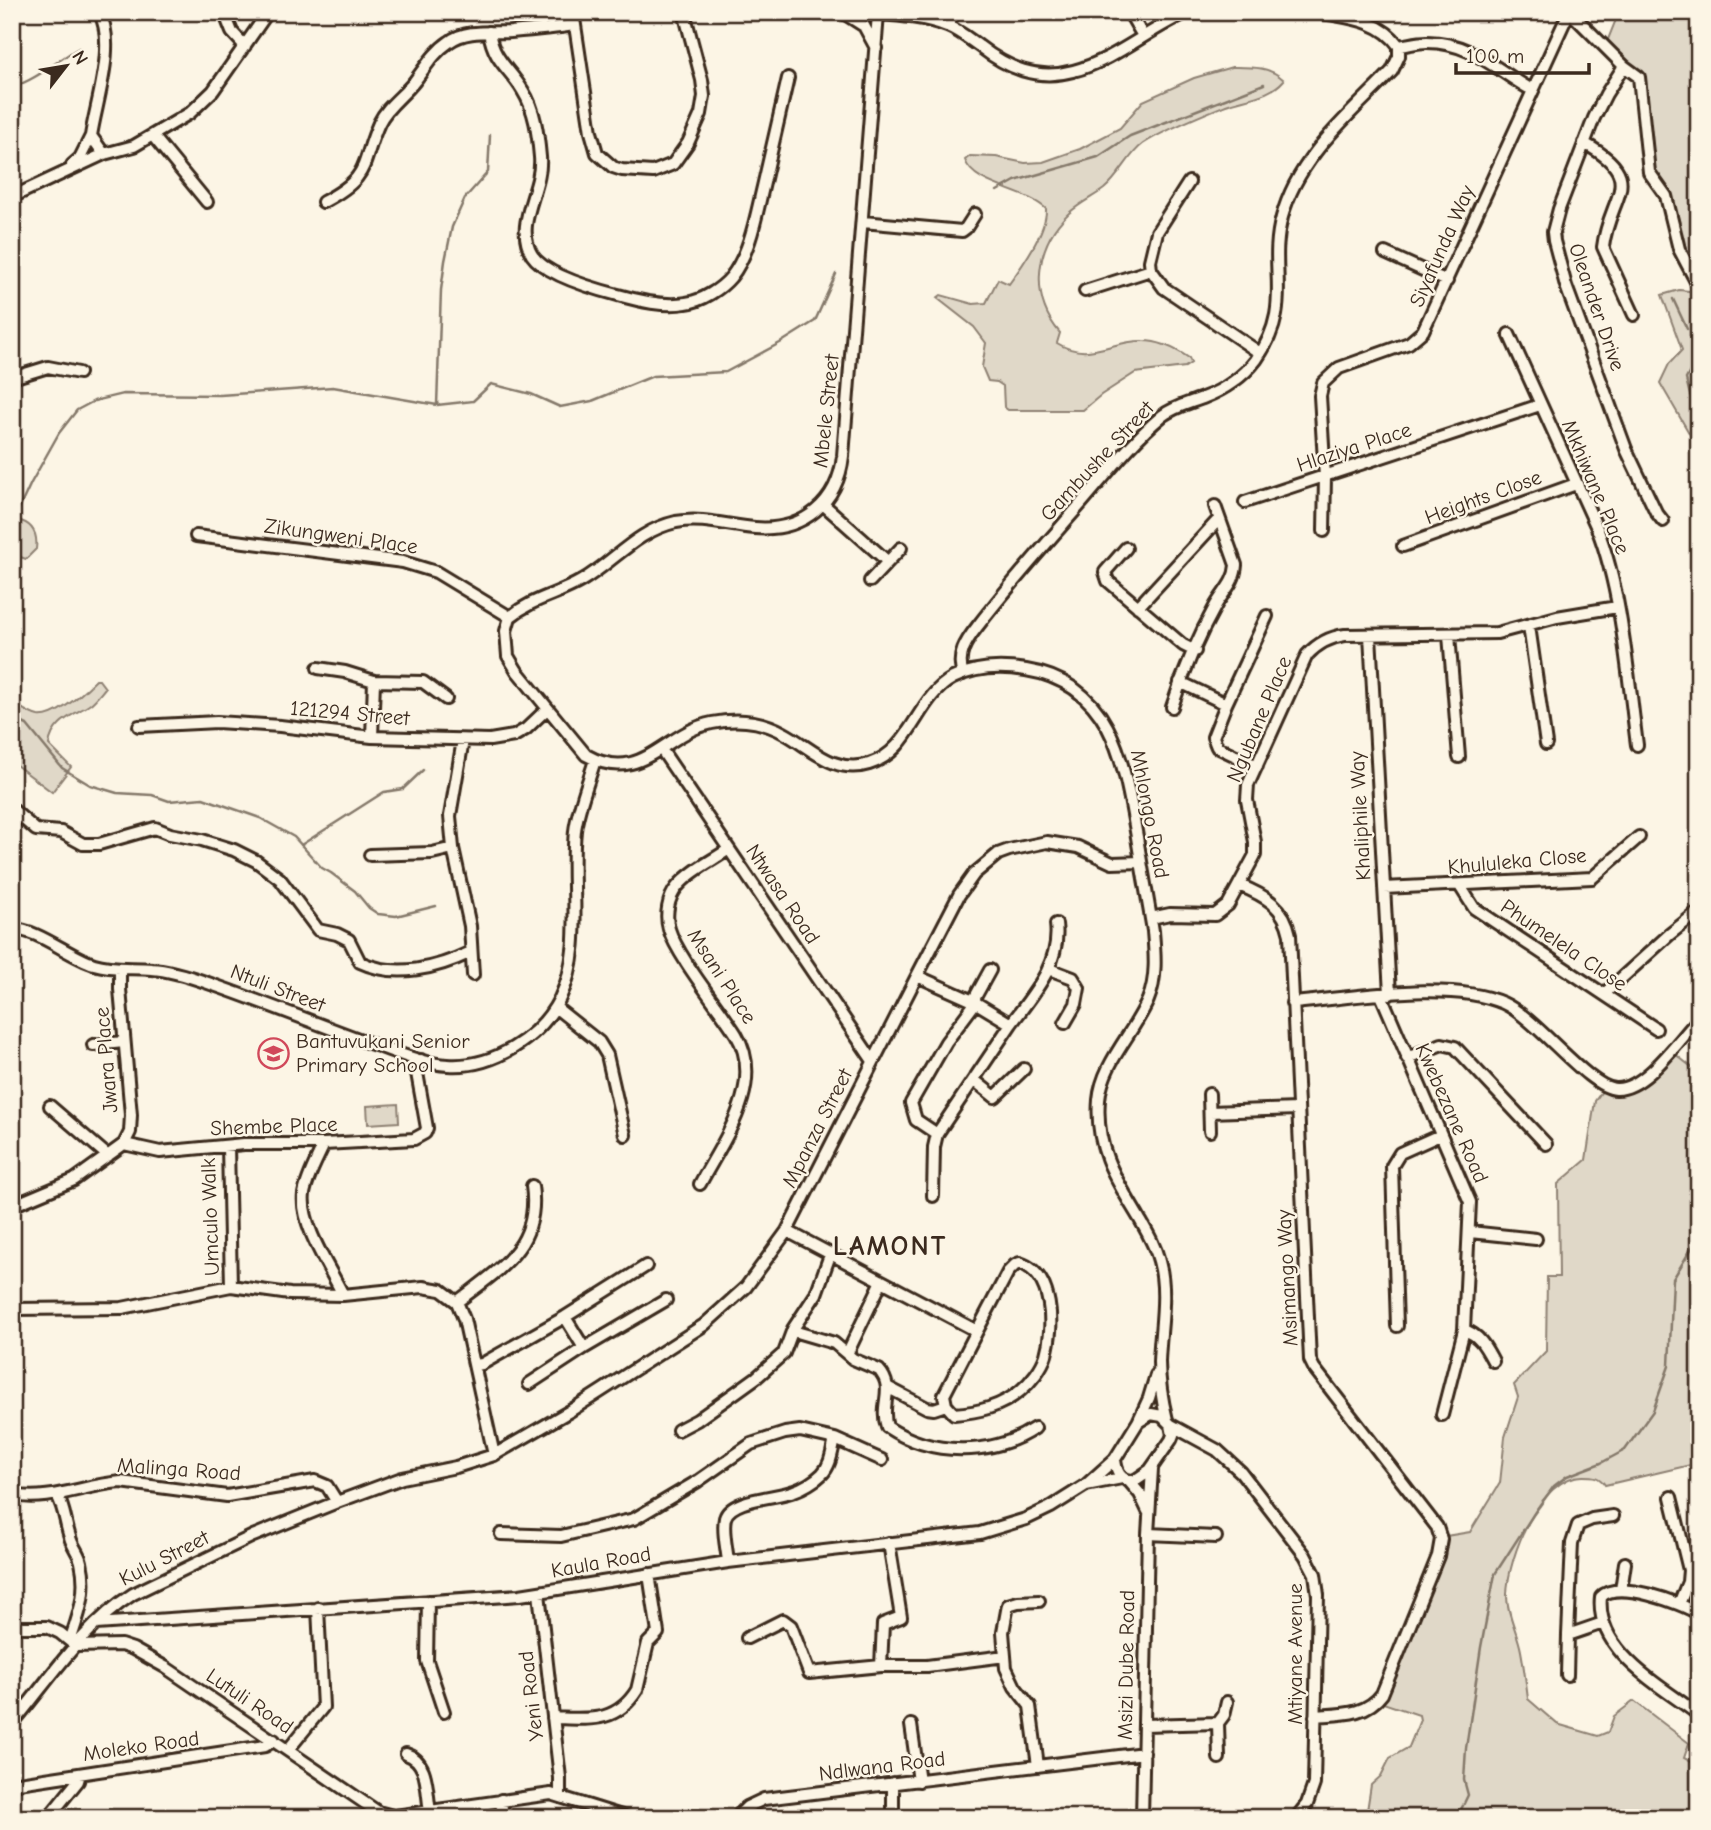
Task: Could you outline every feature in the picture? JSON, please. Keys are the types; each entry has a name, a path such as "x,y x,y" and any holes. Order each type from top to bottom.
{"street":[{"path":"62,173 80,158 91,136 105,54 106,30 99,12"},
{"path":"224,12 232,33 245,46"},
{"path":"12,197 104,154 134,146 204,102 268,12"},
{"path":"573,12 597,153 613,167 635,172 653,172 673,164 688,144 701,114 704,96 702,80 684,12"},
{"path":"842,12 864,26 877,50"},
{"path":"857,12 896,14 948,26 1012,67 1043,75 1088,67 1188,12"},
{"path":"948,26 954,12"},
{"path":"1129,12 1143,36"},
{"path":"1317,12 1374,25 1386,31 1399,46 1427,42 1459,47 1478,54 1532,90"},
{"path":"1570,12 1624,66 1639,77 1649,172 1666,196 1679,249 1699,288"},
{"name":"Siyafunda Way","path":"1324,531 1325,477 1320,396 1323,383 1339,368 1416,339 1429,323 1532,90 1570,12"},
{"name":"Mbele Street","path":"824,505 836,485 842,467 878,14"},
{"path":"323,202 341,193 357,179 366,164 384,113 406,92 442,47 460,36 575,25"},
{"path":"489,33 492,49 523,89 534,114 541,169 528,213 526,232 528,246 534,258 544,267 598,290 637,300 685,303 718,289 731,277 751,233 788,78"},
{"name":"Gambushe Street","path":"963,674 960,666 961,655 977,627 1139,438 1172,410 1213,394 1229,384 1244,373 1260,353 1277,315 1279,229 1286,204 1301,170 1314,152 1392,71 1399,56 1399,46"},
{"name":"Oleander Drive","path":"1624,66 1606,94 1584,143 1559,209 1553,241 1566,286 1626,449 1656,512 1663,521"},
{"path":"91,136 104,154"},
{"path":"153,136 208,202"},
{"path":"1584,143 1608,158 1620,173 1620,191 1602,247 1634,315"},
{"path":"1189,182 1157,232 1150,261 1151,270 1164,288 1260,353"},
{"path":"863,222 961,231 975,214"},
{"path":"1385,253 1447,281"},
{"path":"1084,291 1151,270"},
{"name":"Mkhiwane Place","path":"1509,334 1607,556 1637,745"},
{"path":"12,377 48,367 79,373"},
{"name":"Hlaziya Place","path":"1245,502 1540,405"},
{"name":"Heights Close","path":"1403,546 1576,484"},
{"path":"595,760 586,754 547,709 508,656 506,631 510,617 539,598 580,582 629,544 655,529 675,523 705,520 751,528 782,527 809,517 824,505 887,561"},
{"path":"1172,707 1180,682 1216,605 1235,574 1236,565 1215,506"},
{"path":"1138,607 1219,519"},
{"name":"Zikungweni Place","path":"196,536 372,556 408,563 436,572 510,617"},
{"path":"870,581 901,548"},
{"path":"1126,548 1108,568 1106,576 1113,586 1183,645 1195,651"},
{"name":"Ngubane Place","path":"1151,918 1170,914 1215,915 1224,910 1239,885 1255,855 1247,792 1312,649 1333,637 1497,633 1557,617 1617,607"},
{"path":"1257,766 1217,747 1214,731 1267,616"},
{"path":"1529,626 1546,744"},
{"name":"Khaliphile Way","path":"1370,635 1384,888 1385,994"},
{"path":"1448,635 1459,757"},
{"path":"318,668 345,672 374,681 423,682 446,699"},
{"name":"Mhlongo Road","path":"595,760 614,765 631,764 646,759 688,732 708,724 734,720 752,721 783,732 826,761 853,767 869,764 885,758 898,746 940,687 963,674 979,670 1012,668 1050,676 1079,694 1096,709 1110,730 1121,757 1155,953 1151,991 1137,1021 1104,1077 1100,1092 1099,1121 1103,1151 1109,1167 1153,1242 1159,1258 1163,1293 1160,1388 1169,1422"},
{"path":"372,737 374,681"},
{"path":"1180,682 1226,704"},
{"name":"121294 Street","path":"139,726 218,722 372,737 505,739 526,729 547,709"},
{"path":"463,740 450,816 453,848 470,926 473,975"},
{"name":"Ntwasa Road","path":"662,749 873,1060"},
{"name":"Ntuli Street","path":"12,929 39,936 81,960 120,968 153,969 206,982 421,1060 450,1066 473,1063 497,1056 526,1040 555,1007 567,981 572,960 575,829 595,760"},
{"path":"12,809 36,830 61,832 83,844 99,844 155,828 234,850 280,879 318,930 345,936 353,945 360,962 369,966 403,970 423,969 447,964 471,952"},
{"name":"Khululeka Close","path":"1384,888 1592,878 1639,837"},
{"name":"Mpanza Street","path":"494,1455 570,1411 704,1325 746,1287 787,1231 917,976 967,883 983,865 998,854 1020,846 1047,842 1078,847 1112,863 1141,862"},
{"path":"370,855 432,853 453,848"},
{"name":"Msani Place","path":"700,1184 739,1107 745,1086 747,1063 743,1044 671,936 667,914 677,887 695,871 729,849"},
{"name":"Msimango Way","path":"1239,885 1262,894 1279,908 1290,935 1310,1360 1437,1527 1441,1539 1429,1578 1382,1694 1362,1711 1315,1716"},
{"name":"Phumelela Close","path":"1460,886 1474,908 1656,1029"},
{"path":"1604,995 1699,912"},
{"path":"933,1196 934,1147 937,1134 1049,969 1057,944 1056,924"},
{"name":"Jwara Place","path":"120,968 131,1115 130,1132 124,1144"},
{"path":"1049,969 1073,978 1079,988 1076,1004 1065,1023"},
{"path":"937,1134 916,1120 912,1103 990,970"},
{"path":"917,976 974,1001 1012,1024"},
{"path":"1292,1003 1445,990 1467,992 1502,1002 1527,1017 1598,1083 1617,1089 1641,1081 1699,1018"},
{"name":"Kwebezane Road","path":"1385,994 1407,1058 1468,1195 1471,1209 1464,1330 1442,1415"},
{"path":"555,1007 599,1042 607,1055 625,1135"},
{"path":"93,1045 124,1042"},
{"path":"1407,1058 1442,1044 1455,1047 1546,1144"},
{"name":"Shembe Place","path":"124,1144 160,1152 292,1142 324,1144 414,1139 425,1133 427,1128 417,1073 421,1060"},
{"path":"974,1080 995,1097 1024,1069"},
{"path":"1209,1094 1210,1131"},
{"path":"50,1106 108,1156"},
{"path":"1210,1112 1297,1109"},
{"path":"1398,1326 1392,1166 1400,1153 1440,1135"},
{"path":"12,1206 74,1180 124,1144"},
{"path":"324,1144 307,1181 304,1202 311,1231 343,1295"},
{"name":"Umculo Walk","path":"228,1146 231,1286"},
{"path":"457,1302 519,1250 531,1220 534,1197 532,1186"},
{"path":"787,1231 976,1331"},
{"path":"1469,1232 1536,1239"},
{"path":"678,1430 697,1420 757,1377 784,1353 793,1331 816,1294 830,1255"},
{"path":"1020,1263 1033,1270 1043,1286 1051,1314 1043,1363 1023,1389 1006,1402 984,1410 954,1414 946,1405 944,1395 1008,1272 1020,1263"},
{"path":"475,1365 482,1364 565,1317 646,1266"},
{"path":"847,1354 882,1281"},
{"path":"12,1309 122,1308 231,1286 290,1294 343,1295 423,1287 441,1290 457,1302 464,1319 494,1455 456,1467 402,1478 337,1502"},
{"path":"530,1384 584,1348 666,1300"},
{"path":"565,1317 584,1348"},
{"path":"1464,1330 1483,1343 1493,1362"},
{"path":"793,1331 834,1343 859,1362 880,1370 889,1388 927,1408 946,1405"},
{"name":"Mhlongo Road","path":"1115,1459 1138,1422 1153,1390 1159,1363"},
{"path":"889,1388 884,1412 887,1427 926,1445 958,1450 974,1449 1010,1441 1035,1428"},
{"path":"1125,1479 1139,1479 1153,1466 1173,1435 1169,1422 1157,1414 1151,1414 1138,1422"},
{"name":"Mtiyane Avenue","path":"1169,1422 1224,1455 1241,1472 1311,1564 1318,1595 1312,1792 1296,1818"},
{"path":"501,1534 561,1536 634,1519 688,1487 751,1444 800,1431 835,1439 882,1460"},
{"path":"728,1562 725,1518 729,1512 738,1505 794,1492 822,1475 828,1466 835,1439"},
{"path":"1167,1447 1186,1442 1205,1444"},
{"path":"1115,1459 1117,1471 1140,1494 1150,1514"},
{"name":"Kaula Road","path":"96,1624 539,1593 728,1562 980,1533 1039,1514 1086,1485 1115,1459"},
{"name":"Msizi Dube Road","path":"1142,1818 1153,1466"},
{"name":"Kaula Road","path":"1086,1485 1112,1478 1125,1479"},
{"name":"Malinga Road","path":"12,1495 41,1498 121,1482 227,1496 315,1481 327,1486 337,1502"},
{"path":"12,1627 41,1626 60,1633 73,1644 83,1605 82,1571 80,1558 70,1539 66,1514 57,1495"},
{"path":"1671,1497 1689,1570 1688,1582 1679,1604"},
{"name":"Kulu Street","path":"12,1724 73,1644 118,1603 253,1536 337,1502"},
{"path":"1567,1675 1573,1537 1582,1522 1613,1516"},
{"path":"1149,1534 1216,1537"},
{"path":"881,1667 883,1624 901,1617 889,1543"},
{"path":"1621,1590 1625,1563"},
{"path":"553,1718 609,1716 634,1696 648,1643 658,1633 649,1574"},
{"path":"1699,1614 1658,1597 1621,1590 1606,1592 1601,1597 1603,1623 1626,1658 1699,1715"},
{"name":"Yeni Road","path":"539,1593 560,1778 559,1796"},
{"path":"428,1601 427,1661 444,1712"},
{"path":"1038,1766 1030,1706 1009,1677 1003,1632 1008,1605 1039,1601"},
{"path":"288,1750 323,1707 318,1608"},
{"path":"747,1638 783,1620 791,1626 809,1673 927,1666 1005,1656"},
{"path":"1568,1635 1603,1623"},
{"name":"Lutuli Road","path":"73,1644 121,1645 133,1649 165,1667 389,1817"},
{"path":"1219,1758 1218,1723 1224,1715 1227,1702"},
{"path":"1144,1725 1218,1723"},
{"path":"911,1725 919,1781"},
{"name":"Moleko Road","path":"12,1784 265,1746 274,1740"},
{"name":"Ndlwana Road","path":"736,1818 747,1807 764,1799 1144,1753"},
{"path":"406,1754 418,1760 423,1767 429,1811"},
{"path":"48,1818 78,1782 80,1774"},
{"path":"893,1783 893,1818"},
{"path":"389,1817 540,1794 559,1796 628,1818"},
{"path":"501,1800 503,1818"}],"shaded area":[{"path":"1619,12 1699,12 1699,258 1687,264 1667,196 1656,184 1642,84 1605,47"},
{"path":"1232,67 1266,70 1284,80 1265,94 1206,113 1143,144 1110,184 1073,209 1058,226 1049,240 1040,272 1044,304 1060,333 1057,343 1069,349 1090,351 1149,341 1179,352 1189,358 1191,363 1185,367 1135,373 1083,410 1008,410 1004,407 1003,386 988,381 982,367 986,343 974,327 937,298 941,295 973,304 986,303 998,279 1009,284 1027,258 1038,238 1046,209 1037,202 979,176 970,169 965,160 970,156 996,157 1025,163 1043,162 1080,149 1120,128 1143,101 1194,78"},
{"path":"1679,290 1699,292 1699,450 1660,383 1669,364 1682,350 1662,295"},
{"path":"17,520 30,526 36,538 36,549 26,559 12,554 12,528"},
{"path":"96,680 105,688 91,703 58,725 51,737 49,745 71,767 52,792 12,762 12,702 31,714 45,716 69,704"},
{"path":"1670,1050 1699,1073 1699,1463 1605,1485 1596,1477 1583,1476 1567,1480 1553,1489 1529,1521 1520,1540 1509,1578 1507,1601 1521,1651 1528,1699 1557,1724 1598,1736 1608,1732 1614,1716 1634,1701 1689,1743 1684,1758 1699,1766 1699,1818 1366,1817 1371,1785 1381,1776 1390,1758 1409,1747 1420,1720 1419,1715 1377,1701 1440,1537 1470,1532 1500,1483 1505,1437 1518,1397 1514,1385 1546,1351 1547,1277 1559,1277 1558,1184 1586,1160 1595,1101 1605,1087 1626,1088"},
{"path":"398,1104 399,1122 368,1124 367,1106"}],"waterway":[{"path":"12,87 38,75 79,48"},
{"path":"997,191 1015,181 1098,157 1130,136 1264,84"},
{"path":"437,405 441,290 445,261 452,227 465,198 488,172 490,135"},
{"path":"12,530 31,483 59,433 77,410 94,401 123,394 220,395 333,387 437,405 473,401 491,384 531,394 560,407 592,401 653,376 726,372 815,321 836,274"},
{"path":"1673,299 1687,329"},
{"path":"1694,357 1693,366 1686,379 1690,395 1699,404"},
{"path":"12,718 27,725 62,768 90,785 117,793 152,795 169,801 203,798 260,818 294,837 322,868 355,891 369,908 378,914 396,916 436,906"},
{"path":"301,845 384,792 403,789 423,770"},
{"path":"1457,1818 1468,1795 1464,1780 1466,1748 1495,1574 1554,1486 1567,1476 1625,1450 1653,1411 1669,1366 1673,1279 1699,1236"}],"place":[{"name":"Bantuvukani Senior Primary School","path":"273,1053"}],"district":[{"name":"LAMONT","path":"890,1246"}]}
